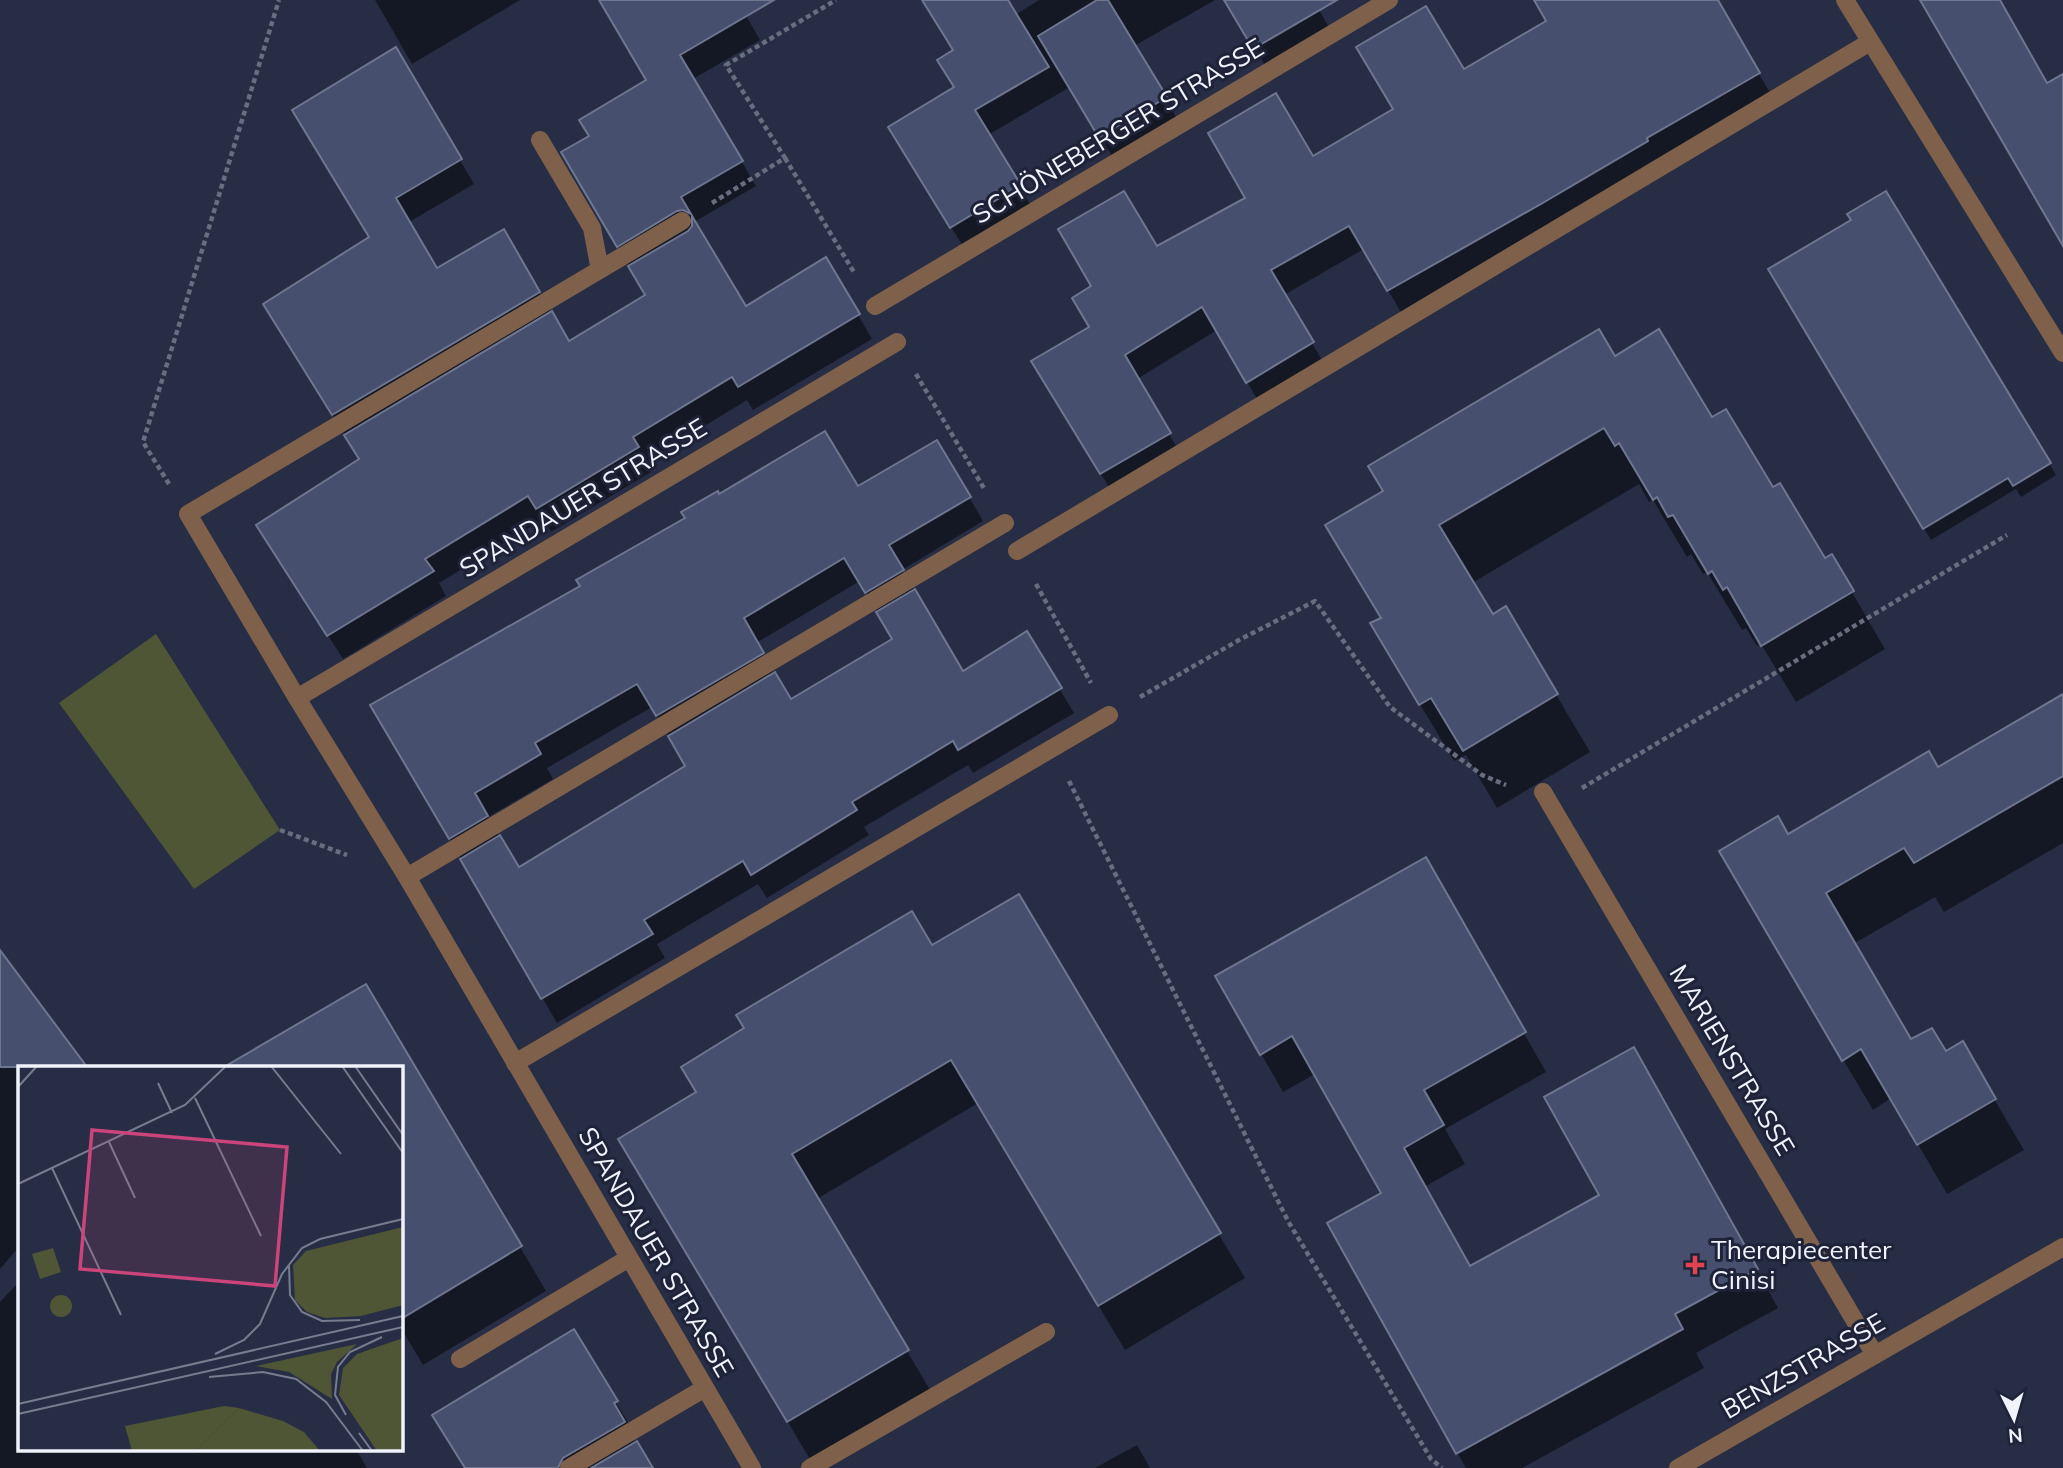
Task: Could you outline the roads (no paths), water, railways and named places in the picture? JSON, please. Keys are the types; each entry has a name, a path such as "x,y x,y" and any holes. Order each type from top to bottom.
{"street":[{"name":"SCHÖNEBERGER STRASSE","path":"875,306 1389,0"},
{"path":"1845,0 2063,353"},
{"path":"1017,551 1870,42"},
{"path":"540,141 592,229 600,270 682,222"},
{"name":"SPANDAUER STRASSE","path":"600,270 188,514 407,877 751,1468"},
{"name":"SPANDAUER STRASSE","path":"297,698 897,342"},
{"path":"407,877 1005,523"},
{"path":"515,1063 1109,715"},
{"name":"MARIENSTRASSE","path":"1548,799 1875,1354"},
{"name":"BENZSTRASSE","path":"1678,1468 2063,1247"},
{"path":"460,1359 629,1258"},
{"path":"810,1468 1046,1332"},
{"path":"569,1468 705,1388"}],"place":[{"name":"Therapiecenter Cinisi","path":"1695,1265"}]}
